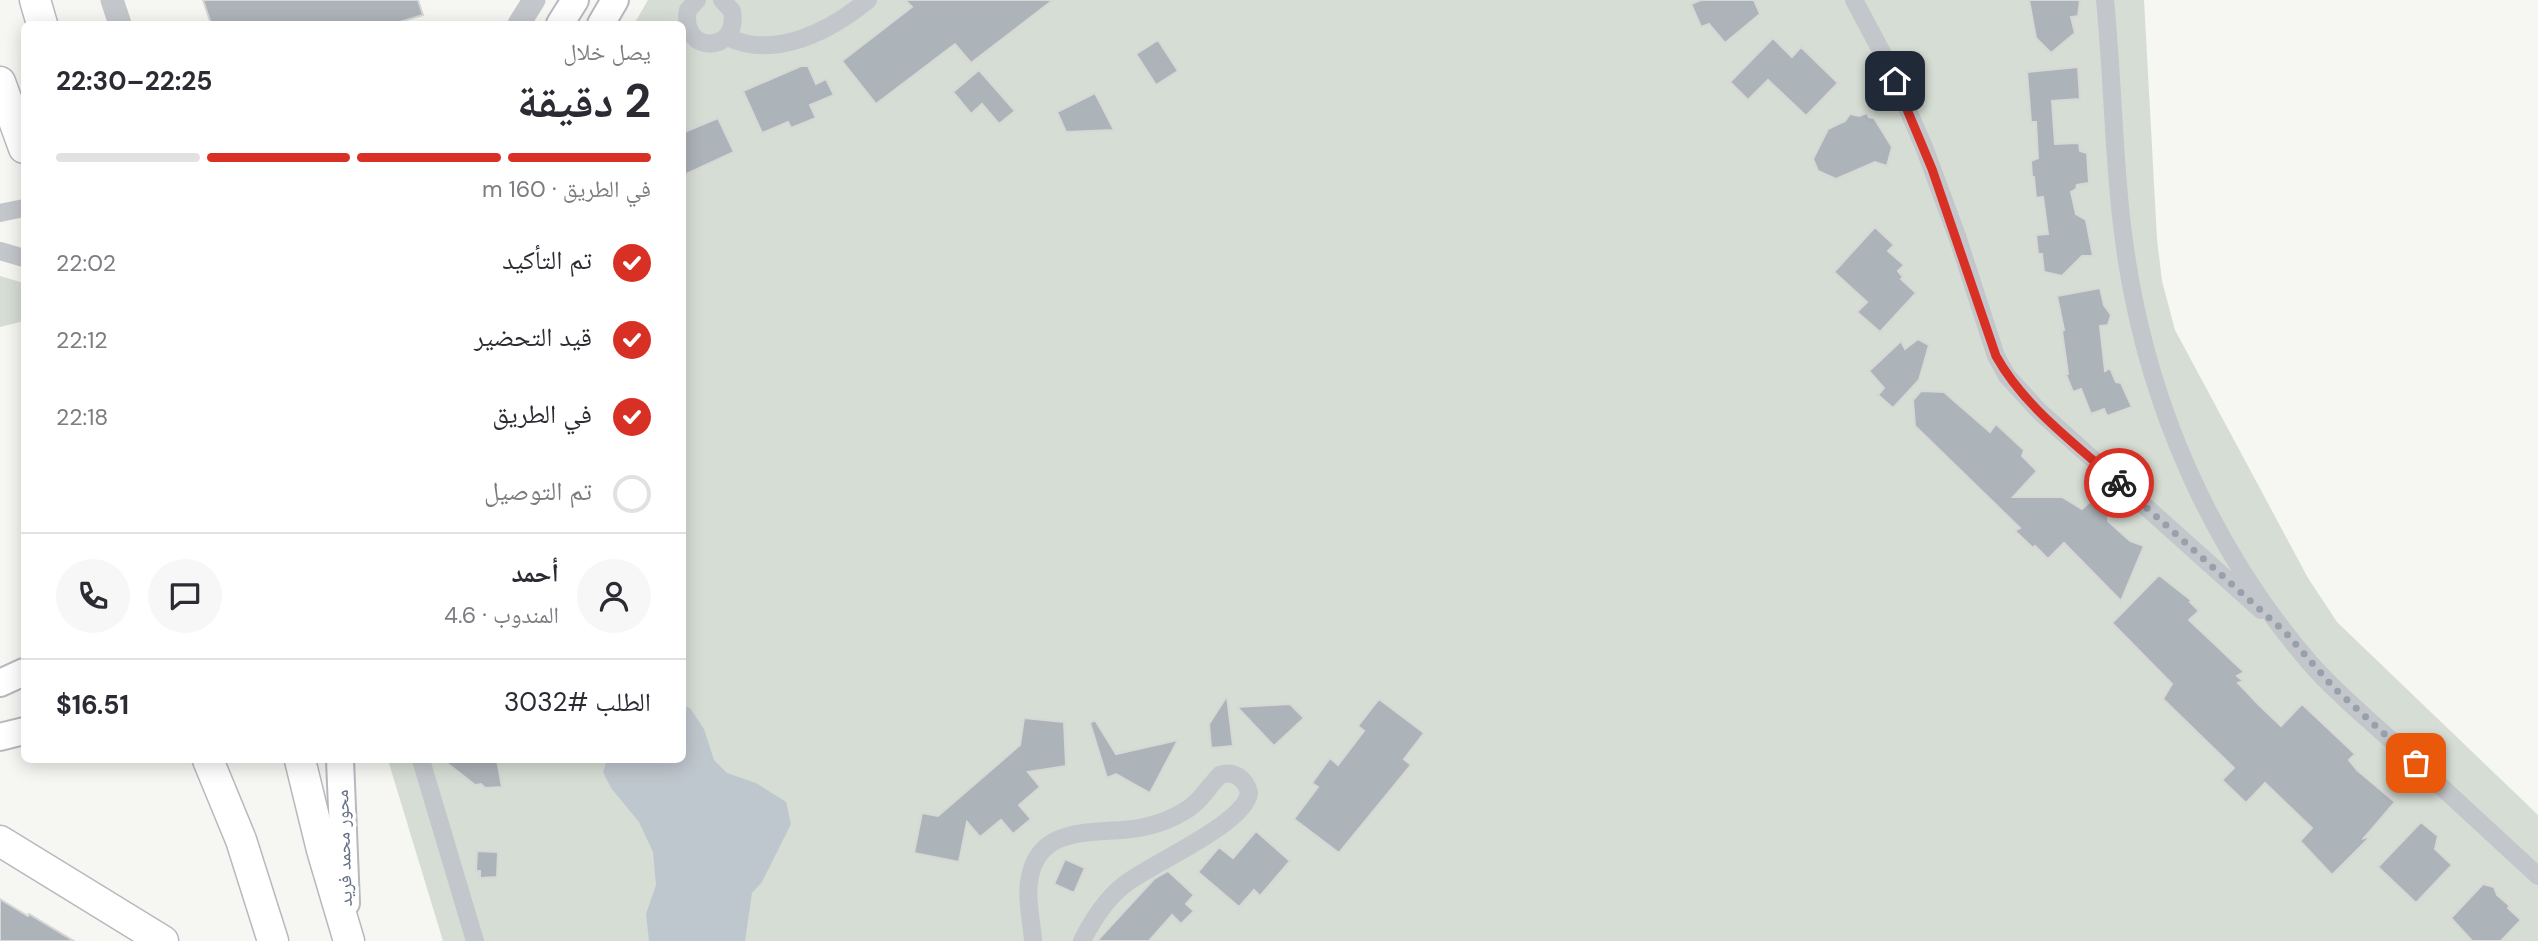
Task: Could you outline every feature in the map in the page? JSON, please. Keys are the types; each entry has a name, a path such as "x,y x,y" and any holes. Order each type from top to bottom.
{"main road":[{"path":"35,0 41,21"},
{"path":"562,21 575,0"},
{"path":"603,21 615,0"},
{"path":"0,82 21,140"},
{"path":"0,737 21,732"},
{"path":"207,763 241,840 273,941"},
{"path":"301,763 348,939"},
{"name":"محور محمد فريد","path":"340,763 348,939"},
{"path":"0,841 163,941"}],"street":[{"path":"112,0 119,21"},
{"path":"521,21 534,0"},
{"path":"697,0 688,10 686,19 687,29 692,37 709,44 727,37 758,47 794,41 834,24 868,0"},
{"path":"722,0 732,11 734,21 727,37"},
{"path":"1854,0 1886,60 1924,147 1957,236 1987,334 2007,376 2039,411 2285,632 2334,688 2538,876"},
{"path":"2105,0 2117,180 2133,298 2149,363 2169,426 2195,486 2226,545 2285,632"},
{"path":"686,47 692,37"},
{"path":"0,213 21,209"},
{"path":"0,251 21,257"},
{"path":"422,763 475,941"},
{"path":"1033,941 1029,883 1034,864 1046,848 1069,834 1122,830 1158,823 1195,804 1220,775 1232,773 1241,778 1249,793 1243,808 1213,831 1123,885 1105,904 1082,941"}],"shaded area":[{"path":"648,0 2144,0 2157,239 2162,281 2175,330 2308,578 2337,622 2538,815 2538,941 443,941 389,763 686,763 686,21 636,21"},
{"path":"0,276 21,282 21,322 0,327"},
{"path":"686,707 690,708 704,729 714,760 727,773 756,783 786,802 791,824 762,882 752,893 745,941 649,941 646,914 656,885 653,852 639,822 611,788 603,772 606,763 686,763"}],"building":[{"path":"203,0 418,0 423,15 403,21 210,21"},
{"path":"905,0 1053,0 971,63 955,44 876,104 842,61 912,7"},
{"path":"1701,0 1754,0 1760,14 1725,43 1709,24 1701,27 1691,4"},
{"path":"2029,0 2080,0 2078,16 2071,17 2075,33 2051,53 2036,38"},
{"path":"1773,38 1792,57 1801,47 1838,83 1806,116 1768,80 1748,100 1730,82"},
{"path":"1158,40 1178,71 1156,85 1136,54"},
{"path":"801,66 808,66 816,84 826,79 834,95 810,105 816,118 791,128 788,122 762,133 743,91"},
{"path":"2078,67 2080,99 2052,101 2055,144 2079,143 2080,151 2087,153 2089,183 2077,185 2071,192 2076,214 2086,220 2093,256 2082,256 2062,276 2044,272 2042,254 2038,254 2036,235 2048,234 2043,197 2036,198 2032,177 2031,161 2038,158 2036,122 2031,122 2027,72"},
{"path":"979,70 1015,111 999,124 982,104 971,114 953,92"},
{"path":"1095,93 1114,130 1066,132 1057,112"},
{"path":"1867,113 1874,118 1892,147 1887,166 1875,162 1836,179 1818,171 1813,159 1828,129 1845,121 1850,114 1859,116"},
{"path":"718,118 734,152 686,174 686,131"},
{"path":"1875,227 1894,245 1888,251 1904,265 1898,271 1903,277 1901,279 1916,293 1880,332 1857,312 1867,302 1834,272"},
{"path":"2100,288 2104,305 2111,315 2108,325 2100,326 2105,371 2110,368 2116,382 2121,383 2132,407 2107,416 2104,409 2091,414 2081,389 2073,392 2066,375 2064,330 2057,296"},
{"path":"1918,339 1929,345 1919,380 1893,408 1878,395 1884,388 1869,371 1901,341 1905,349"},
{"path":"1921,391 1944,392 1990,432 1996,424 2024,450 2022,456 2037,471 2013,497 2062,497 2082,509 2092,500 2108,510 2108,521 2130,541 2144,546 2121,601 2064,543 2048,559 2035,546 2033,548 2015,531 2020,528 1915,426 1913,400"},
{"path":"2159,575 2192,601 2190,602 2199,611 2189,620 2244,672 2237,676 2243,681 2238,683 2258,704 2281,726 2302,704 2355,754 2349,760 2357,770 2395,802 2364,838 2371,836 2332,875 2300,841 2312,828 2265,783 2246,803 2222,780 2234,768 2163,699 2172,684 2112,623"},
{"path":"1227,696 1233,746 1211,748 1209,724"},
{"path":"1379,699 1424,733 1404,759 1411,765 1339,853 1294,819 1318,787 1312,783 1330,758 1338,765 1364,731 1358,726"},
{"path":"1290,704 1304,718 1274,746 1237,707"},
{"path":"1024,718 1064,722 1066,766 1028,772 1040,787 1019,805 1031,819 1013,834 1001,820 980,837 967,822 959,862 914,853 922,813 938,816 1020,745"},
{"path":"1095,720 1116,754 1178,740 1150,793 1116,774 1107,778 1090,723"},
{"path":"447,763 498,763 502,787 485,788 481,784 475,785"},
{"path":"2421,822 2438,836 2435,849 2452,865 2416,903 2378,867"},
{"path":"1256,831 1290,861 1260,896 1254,890 1239,907 1198,872 1219,847 1233,858"},
{"path":"477,851 498,852 497,877 480,878 480,871 476,871"},
{"path":"1065,859 1085,868 1074,893 1054,884"},
{"path":"1168,871 1194,895 1186,904 1194,911 1181,924 1172,915 1149,941 1097,941 1154,879"},
{"path":"2483,884 2494,887 2497,895 2521,920 2501,941 2472,941 2451,918"},
{"path":"0,899 28,916 29,914 74,941 0,941"}],"way so far":[{"path":"2119,483 2285,632 2334,688 2416,763"}],"route":[{"path":"1895,81 1924,147 1957,236 1987,334 2007,376 2022,395 2119,483"}]}
